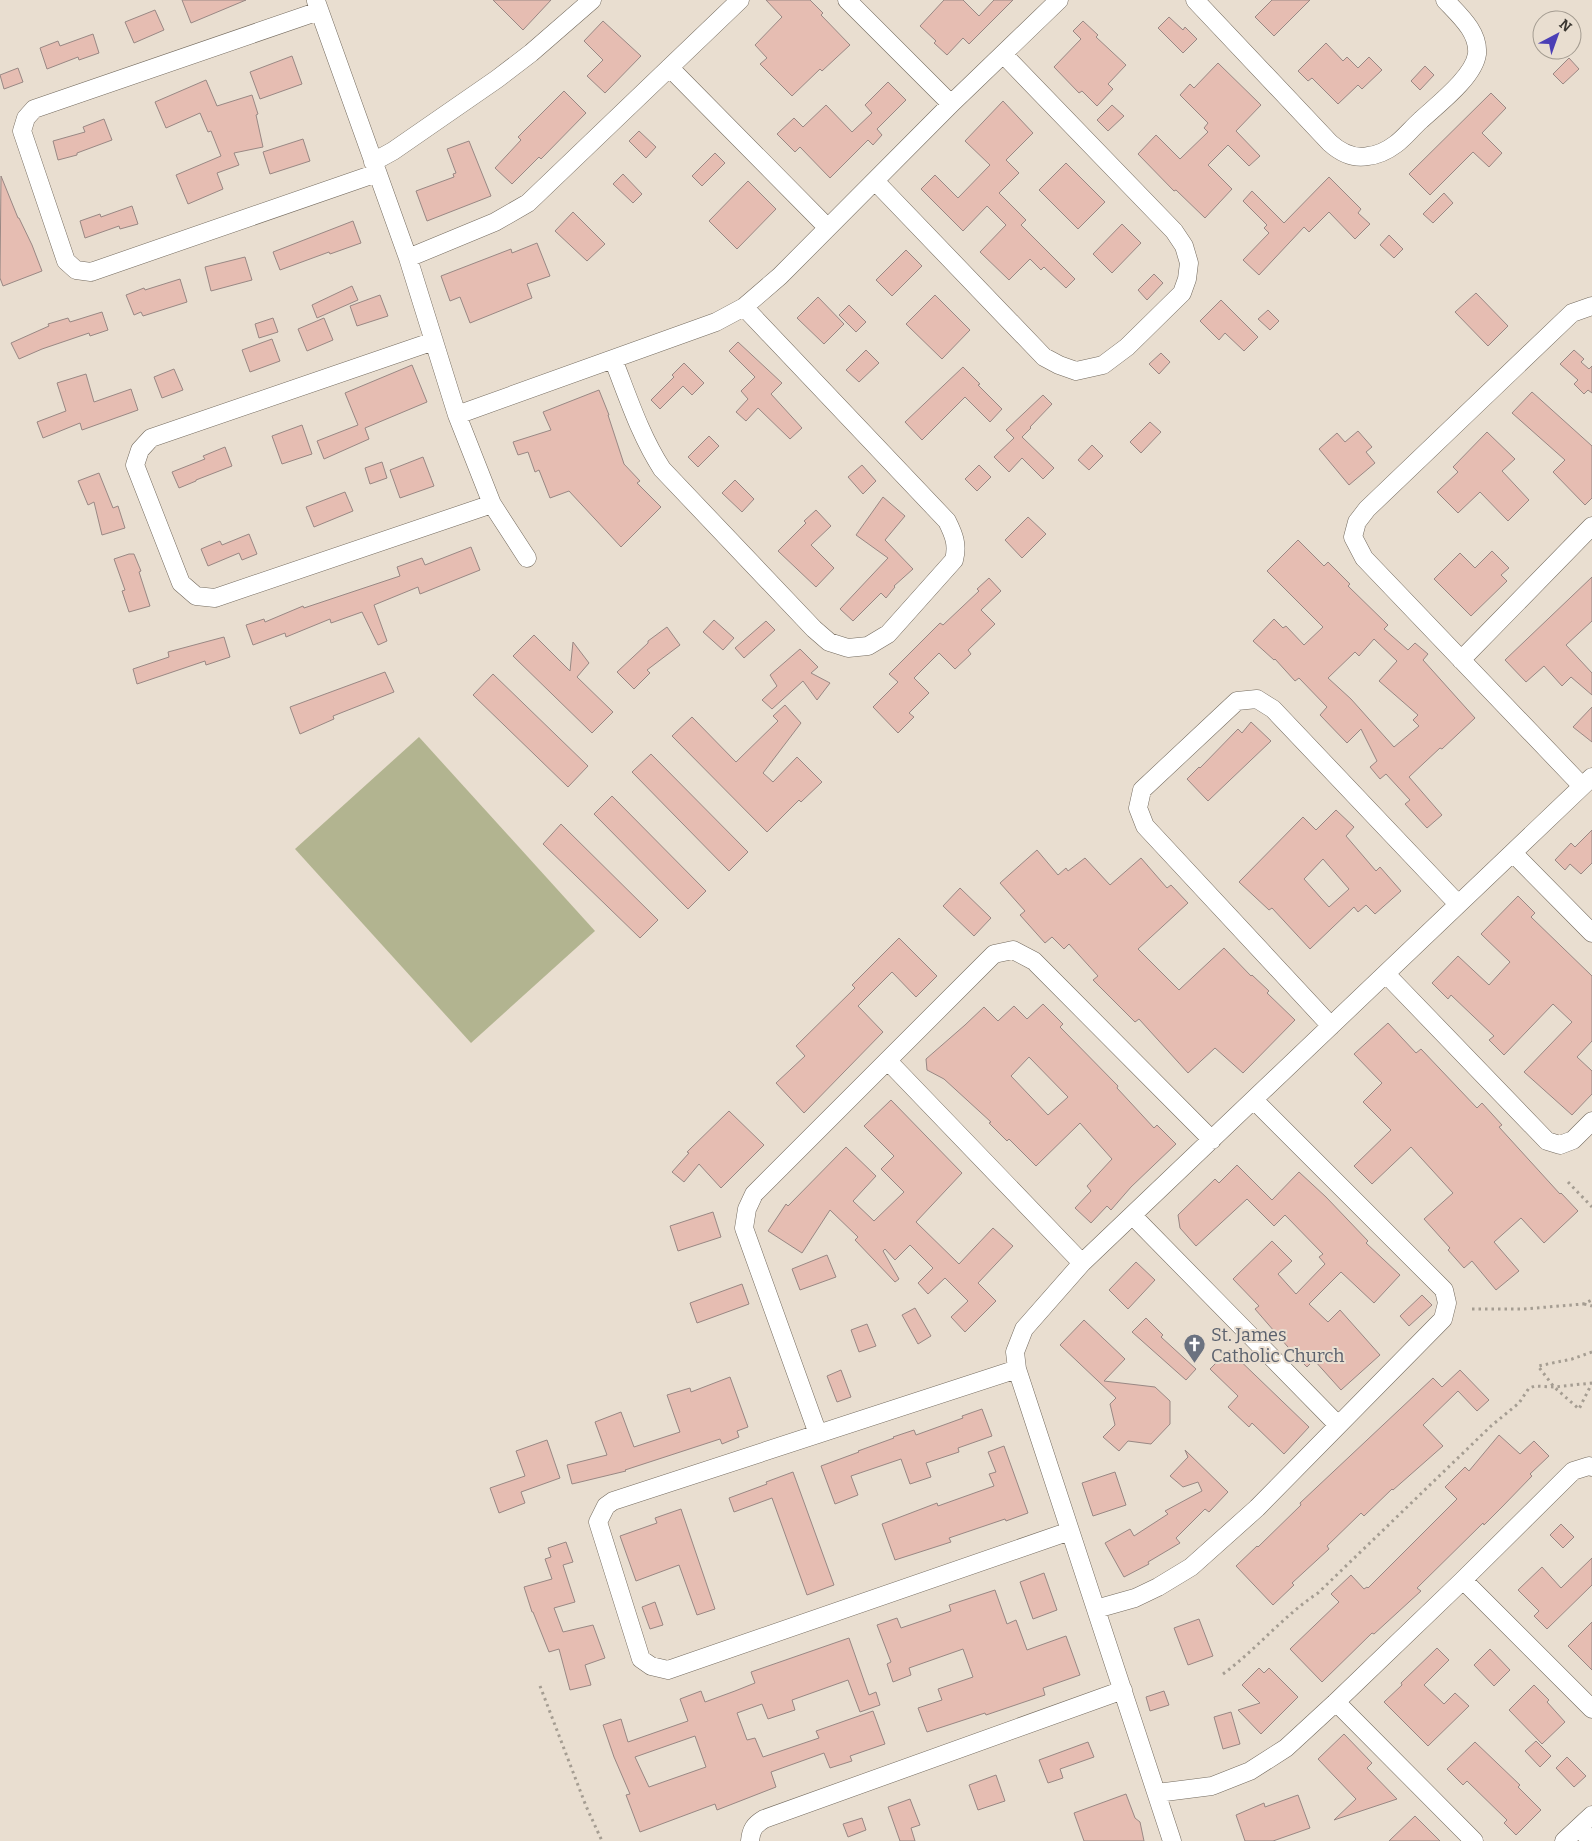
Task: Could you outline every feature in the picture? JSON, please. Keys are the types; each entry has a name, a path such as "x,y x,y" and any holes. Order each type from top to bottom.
{"street":[{"path":"527,558 492,504 457,415 408,258 375,168 317,5 34,110 26,118 22,131 66,261 76,270 91,272 375,168 393,151 497,80 592,0"},
{"path":"408,258 495,222 528,203 740,0"},
{"path":"847,0 951,104"},
{"path":"457,415 716,322 744,307 780,276 951,104 1059,0"},
{"path":"1195,0 1330,143 1340,151 1354,156 1366,157 1379,154 1396,144 1460,82 1472,67 1477,55 1476,41 1471,30 1445,0"},
{"path":"875,181 1044,357 1059,365 1076,370 1103,365 1127,347 1182,293 1189,263 1184,246 1174,231 1003,54"},
{"path":"670,68 827,227"},
{"path":"1172,1841 1017,1369 1015,1352 1024,1329 1082,1263 1587,782 1461,660 1364,558 1352,537 1357,522 1367,509 1572,313 1592,306"},
{"path":"613,359 640,431 648,448 662,469 814,629 829,642 848,648 868,646 888,634 954,560 957,550 955,537 947,522 744,307"},
{"path":"434,341 151,438 140,450 135,465 181,582 196,596 214,598 492,504"},
{"path":"1461,660 1592,526"},
{"path":"1331,1026 1145,826 1138,808 1142,790 1236,701 1257,700 1273,709 1458,904"},
{"path":"1513,853 1592,932"},
{"path":"818,1434 744,1228 747,1209 754,1194 994,954 1013,950 1034,961 1212,1140"},
{"path":"1386,974 1547,1140 1560,1146 1573,1140 1592,1121"},
{"path":"888,1061 1082,1263"},
{"path":"1096,1609 1135,1598 1158,1587 1191,1566 1256,1508 1443,1319 1447,1303 1444,1290 1254,1100"},
{"path":"1133,1216 1338,1425"},
{"path":"1017,1369 613,1501 606,1506 598,1522 641,1659 651,1666 668,1670 1070,1531"},
{"path":"1157,1793 1212,1786 1250,1771 1286,1748 1463,1580 1573,1471 1589,1466 1592,1467"},
{"path":"1463,1580 1592,1709"},
{"path":"750,1841 751,1832 756,1824 764,1819 1123,1690"},
{"path":"1336,1702 1474,1841"},
{"path":"1564,1841 1592,1815"},
{"path":"1579,1828 1592,1841"}],"path":[{"path":"1568,1182 1592,1207"},
{"path":"1583,1304 1592,1300"},
{"path":"1472,1309 1524,1309 1583,1304 1592,1306"},
{"path":"1592,1352 1572,1359 1538,1366 1554,1387 1579,1408 1592,1383"},
{"path":"1223,1674 1301,1604 1318,1593 1483,1432 1518,1403 1529,1388 1535,1386 1554,1387 1592,1383"},
{"path":"540,1686 586,1806 602,1841"}],"green space":[{"path":"419,737 595,931 471,1043 295,849"}],"building":[{"path":"182,0 246,0 191,23"},
{"path":"493,0 551,0 523,30"},
{"path":"766,0 810,0 823,13 821,15 850,45 822,71 820,69 792,96 760,64 767,58 755,45 782,17"},
{"path":"944,0 963,0 979,16 994,0 1013,0 969,44 963,38 947,55 920,26"},
{"path":"1272,0 1310,0 1274,36 1255,17"},
{"path":"155,10 164,30 134,43 125,22"},
{"path":"1169,17 1183,30 1185,27 1197,39 1183,53 1158,28"},
{"path":"603,21 641,56 605,93 587,76 603,60 584,41"},
{"path":"1083,21 1098,35 1096,37 1126,65 1108,84 1113,89 1097,106 1082,91 1079,93 1054,67 1081,39 1073,31"},
{"path":"93,34 99,53 79,60 78,57 47,69 40,48 58,41 60,46"},
{"path":"1326,43 1343,61 1347,57 1358,68 1369,57 1382,70 1362,89 1358,85 1338,104 1312,78 1308,81 1298,71"},
{"path":"292,56 302,84 260,99 250,72"},
{"path":"1567,60 1571,60 1579,69 1563,84 1553,74"},
{"path":"1218,63 1261,105 1236,131 1260,156 1249,166 1228,145 1208,165 1232,189 1205,218 1176,190 1174,191 1138,154 1156,135 1180,159 1208,132 1204,128 1208,123 1180,95 1190,84 1194,88"},
{"path":"1425,66 1434,75 1420,90 1411,81"},
{"path":"18,68 23,82 4,89 0,75"},
{"path":"206,80 217,106 252,95 258,114 256,115 263,147 234,153 239,165 217,173 223,189 188,204 176,175 221,156 211,131 208,132 200,113 166,128 155,102"},
{"path":"888,82 906,100 877,129 882,135 873,145 868,140 830,178 800,147 795,152 777,134 794,118 803,127 826,105 852,132 872,113 865,105"},
{"path":"564,91 586,113 541,159 539,157 512,184 495,168 521,140 518,137"},
{"path":"1491,93 1506,108 1482,133 1502,153 1489,167 1473,152 1430,195 1409,174"},
{"path":"1003,101 1033,133 1006,160 1019,173 999,193 1026,220 1021,225 1075,279 1066,288 1044,267 1041,270 1030,259 1009,280 980,252 1006,225 987,206 963,231 921,189 935,175 958,198 990,165 965,141"},
{"path":"1112,105 1124,116 1108,131 1097,120"},
{"path":"104,119 112,140 77,153 77,155 58,160 53,141 85,132 83,127"},
{"path":"639,131 656,147 646,158 629,141"},
{"path":"303,139 310,161 270,174 263,152"},
{"path":"469,141 491,196 427,221 416,191 454,177 453,174 456,173 447,149"},
{"path":"715,153 725,163 702,186 692,176"},
{"path":"1066,163 1105,202 1078,229 1039,190"},
{"path":"623,174 642,194 633,203 613,184"},
{"path":"1,176 42,271 3,286 0,278"},
{"path":"1329,177 1361,209 1358,213 1370,224 1355,239 1329,212 1309,232 1304,227 1259,275 1243,260 1269,233 1264,228 1267,225 1243,201 1252,191 1284,223"},
{"path":"748,181 776,209 737,249 709,221"},
{"path":"1444,193 1453,203 1433,223 1423,214"},
{"path":"132,206 138,224 120,229 119,226 85,238 80,221 100,214 101,217"},
{"path":"573,212 605,244 587,261 555,231"},
{"path":"353,221 361,243 330,254 329,252 280,270 273,252"},
{"path":"1122,224 1141,243 1112,273 1093,254"},
{"path":"1389,235 1403,249 1394,258 1380,245"},
{"path":"537,243 550,276 527,284 532,298 470,323 460,297 450,301 441,276 511,249 512,253"},
{"path":"906,250 922,266 892,296 876,280"},
{"path":"245,257 252,280 211,291 205,267"},
{"path":"1154,274 1163,283 1147,300 1138,290"},
{"path":"180,279 187,302 143,316 141,312 134,315 126,295 144,288 145,290"},
{"path":"352,286 358,300 317,318 312,305"},
{"path":"1476,293 1508,326 1488,346 1455,312"},
{"path":"380,295 388,316 357,326 350,306"},
{"path":"935,295 970,330 942,359 906,324"},
{"path":"818,297 844,324 824,344 797,318"},
{"path":"1221,300 1258,337 1244,351 1225,333 1219,340 1200,321"},
{"path":"849,305 866,322 856,332 839,315"},
{"path":"1268,310 1279,321 1270,330 1258,319"},
{"path":"102,312 108,330 90,336 89,333 19,359 11,343 49,326 48,324 68,318 70,322"},
{"path":"273,318 278,332 259,338 255,324"},
{"path":"324,318 333,340 307,351 298,329"},
{"path":"272,339 280,361 250,372 242,350"},
{"path":"738,342 782,383 771,394 802,428 790,439 758,408 746,421 736,412 748,399 741,391 755,377 729,351"},
{"path":"866,350 879,363 859,382 846,370"},
{"path":"1574,350 1584,359 1581,362 1589,369 1592,366 1592,393 1588,390 1584,394 1574,384 1578,380 1560,364"},
{"path":"1161,353 1170,362 1159,374 1149,364"},
{"path":"684,363 704,383 692,395 683,386 660,409 651,400 674,377 672,375"},
{"path":"412,365 427,402 365,428 369,439 324,459 317,441 358,425 345,393"},
{"path":"963,367 1002,409 990,422 965,397 922,440 905,422"},
{"path":"174,369 183,390 162,398 154,377"},
{"path":"86,374 94,402 131,389 138,410 82,430 80,423 43,438 37,422 66,411 57,383"},
{"path":"599,390 624,464 640,481 637,483 661,507 621,547 569,491 550,498 539,470 535,472 528,452 518,455 513,442 551,430 543,412"},
{"path":"1532,392 1592,446 1592,498 1585,505 1553,472 1565,460 1512,413"},
{"path":"1043,395 1052,404 1022,437 1054,468 1043,479 1022,458 1009,472 994,457 1014,438 1006,430"},
{"path":"1150,422 1161,432 1141,453 1130,442"},
{"path":"302,425 312,454 282,464 272,436"},
{"path":"1358,431 1372,447 1366,452 1375,463 1349,485 1319,449 1337,433 1345,442"},
{"path":"1487,432 1515,459 1502,471 1529,500 1508,521 1480,492 1458,513 1437,492 1458,472 1453,467"},
{"path":"709,436 719,446 698,467 688,457"},
{"path":"1092,445 1103,456 1089,470 1078,460"},
{"path":"225,447 232,466 179,488 172,472 205,459 203,456"},
{"path":"423,457 434,486 400,498 390,470"},
{"path":"382,462 387,478 370,484 365,468"},
{"path":"862,465 876,481 863,494 848,477"},
{"path":"979,465 991,477 977,491 965,479"},
{"path":"99,473 113,508 118,506 125,528 102,535 94,502 88,505 78,481"},
{"path":"735,480 754,499 742,512 722,493"},
{"path":"345,492 353,511 314,527 306,507"},
{"path":"883,497 905,516 885,540 913,569 894,586 886,598 881,593 853,621 840,609 888,558 856,535"},
{"path":"816,510 831,526 811,545 834,568 816,587 778,551 806,523 804,521"},
{"path":"1028,517 1046,534 1022,558 1005,540"},
{"path":"249,534 257,554 242,560 239,553 208,566 201,549 220,541 222,545"},
{"path":"1298,540 1324,566 1328,562 1350,584 1348,586 1388,625 1384,629 1408,650 1415,643 1428,654 1423,660 1475,718 1409,777 1442,815 1427,828 1405,804 1410,800 1386,774 1380,779 1370,767 1377,761 1361,729 1347,743 1320,715 1327,707 1299,678 1295,681 1275,659 1253,641 1274,619 1283,628 1286,626 1304,645 1323,627 1267,571","holes":["1374,639 1397,661 1379,681 1418,715 1413,720 1419,726 1394,747 1351,699 1328,678 1355,652 1359,656"]},
{"path":"471,547 480,570 420,594 418,587 374,605 387,641 378,645 362,612 331,623 330,619 286,637 285,633 253,645 246,625 264,619 265,622 303,606 304,608 400,576 397,567 422,558 425,565"},
{"path":"1492,551 1509,568 1501,575 1507,581 1471,616 1434,579 1460,553 1475,568"},
{"path":"134,554 141,571 139,572 150,606 129,612 122,591 125,590 114,559"},
{"path":"1592,577 1592,621 1566,645 1592,673 1592,695 1571,677 1562,686 1544,666 1526,682 1505,660"},
{"path":"989,578 1001,591 981,610 995,624 968,650 971,654 955,669 939,653 914,678 929,693 909,713 914,717 898,733 873,707 898,682 889,674 940,623 943,625 979,591 977,589"},
{"path":"714,620 734,638 723,650 703,632"},
{"path":"766,621 775,630 744,658 735,648"},
{"path":"667,627 680,645 647,670 650,673 634,689 617,672 648,641"},
{"path":"534,635 570,671 573,642 589,663 577,677 613,712 592,733 513,656"},
{"path":"224,637 230,657 206,665 205,661 137,684 133,669 169,657 168,652"},
{"path":"800,649 818,667 811,673 830,683 817,700 803,681 772,709 762,700 777,686 770,675"},
{"path":"385,672 394,692 333,716 334,719 300,734 290,707"},
{"path":"493,674 588,766 568,787 473,695"},
{"path":"785,705 801,723 763,773 773,782 797,757 822,782 801,802 799,800 767,832 672,736 692,717 736,762 778,721 773,716"},
{"path":"1592,707 1592,742 1573,727"},
{"path":"1251,722 1271,741 1208,801 1187,779 1238,729 1242,733"},
{"path":"651,754 748,852 729,871 632,772"},
{"path":"612,796 706,891 688,909 594,814"},
{"path":"1336,810 1354,827 1346,836 1376,871 1380,867 1401,891 1375,914 1366,905 1358,912 1354,907 1310,949 1272,908 1269,910 1239,882 1303,817 1316,830","holes":["1323,859 1349,889 1329,907 1304,879"]},
{"path":"561,824 658,920 640,938 543,844"},
{"path":"1592,830 1592,863 1581,874 1570,864 1565,870 1555,860 1571,843 1575,847"},
{"path":"1037,850 1058,875 1066,868 1068,871 1085,858 1110,885 1141,858 1167,888 1171,885 1188,903 1138,949 1179,990 1224,948 1251,976 1269,991 1267,993 1295,1020 1243,1073 1215,1048 1188,1073 1139,1019 1135,1022 1093,980 1098,976 1069,944 1064,949 1052,937 1045,943 1020,915 1025,911 1000,883"},
{"path":"960,888 991,918 974,936 943,906"},
{"path":"1518,896 1535,913 1531,917 1592,976 1592,1041 1577,1057 1592,1071 1592,1094 1572,1115 1524,1072 1572,1022 1553,1004 1504,1055 1489,1040 1494,1036 1451,995 1448,999 1432,983 1458,956 1489,985 1510,962 1481,934"},
{"path":"899,938 937,976 916,997 892,972 858,1006 883,1032 804,1113 776,1083 805,1056 796,1046 855,988 852,985"},
{"path":"1043,1004 1063,1024 1060,1027 1118,1086 1117,1088 1154,1128 1157,1125 1176,1144 1131,1187 1111,1210 1107,1206 1091,1223 1075,1208 1091,1191 1087,1186 1112,1159 1080,1123 1036,1166 1009,1139 1007,1141 989,1123 991,1122 944,1079 927,1070 926,1059 984,1007 998,1021 1014,1006 1027,1019","holes":["1029,1057 1068,1097 1048,1115 1011,1076"]},
{"path":"1388,1023 1416,1053 1421,1049 1477,1108 1482,1103 1502,1125 1499,1127 1578,1211 1544,1243 1521,1218 1494,1242 1519,1271 1496,1290 1472,1261 1464,1268 1448,1250 1450,1248 1424,1219 1453,1193 1411,1147 1372,1184 1354,1166 1391,1130 1363,1102 1382,1083 1354,1054"},
{"path":"891,1100 962,1173 916,1222 959,1264 993,1228 1013,1246 978,1283 996,1301 965,1332 951,1317 968,1301 945,1278 928,1294 918,1283 933,1268 910,1245 895,1260 885,1249 883,1251 899,1279 895,1282 855,1240 858,1237 830,1210 802,1253 768,1231 786,1204 788,1206 846,1147 876,1176 853,1201 874,1221 904,1192 881,1169 894,1156 864,1126"},
{"path":"729,1111 764,1145 721,1188 699,1164 684,1182 672,1172 689,1153 687,1152"},
{"path":"1237,1165 1272,1200 1299,1172 1368,1241 1366,1243 1400,1275 1374,1303 1341,1272 1309,1304 1328,1322 1340,1310 1380,1355 1341,1390 1314,1360 1307,1367 1294,1354 1255,1309 1259,1306 1233,1279 1272,1241 1292,1261 1278,1274 1296,1294 1325,1264 1319,1257 1323,1254 1285,1215 1274,1226 1247,1199 1196,1246 1180,1228 1178,1215 1215,1179 1219,1183"},
{"path":"713,1212 721,1237 678,1251 670,1226"},
{"path":"827,1255 836,1277 800,1290 792,1269"},
{"path":"1136,1262 1155,1280 1128,1309 1109,1290"},
{"path":"742,1284 749,1304 697,1323 690,1303"},
{"path":"1422,1295 1432,1305 1409,1326 1400,1316"},
{"path":"915,1308 931,1336 918,1344 902,1315"},
{"path":"1146,1318 1163,1335 1161,1337 1196,1369 1186,1380 1132,1332"},
{"path":"1084,1320 1125,1359 1104,1381 1155,1387 1170,1401 1170,1424 1151,1444 1128,1441 1119,1451 1103,1437 1115,1425 1110,1404 1116,1398 1060,1345"},
{"path":"867,1324 876,1346 859,1352 851,1330"},
{"path":"1229,1350 1309,1427 1284,1454 1252,1423 1249,1427 1228,1407 1238,1396 1210,1369"},
{"path":"841,1370 851,1397 837,1402 827,1376"},
{"path":"1460,1370 1489,1400 1477,1411 1458,1391 1423,1425 1443,1446 1392,1489 1364,1516 1361,1513 1327,1546 1329,1549 1292,1583 1294,1585 1273,1605 1236,1566 1433,1378 1442,1387"},
{"path":"730,1377 748,1427 737,1431 739,1437 722,1444 720,1439 626,1471 572,1484 567,1465 607,1455 595,1422 621,1412 634,1447 680,1432 667,1395 690,1388 691,1392"},
{"path":"982,1409 992,1436 958,1448 959,1452 926,1463 931,1477 910,1484 901,1459 851,1476 858,1495 835,1504 821,1466 893,1437 914,1430 916,1435"},
{"path":"1499,1435 1520,1454 1534,1441 1549,1456 1484,1525 1483,1523 1417,1588 1421,1591 1374,1634 1372,1633 1322,1682 1290,1649 1339,1602 1331,1594 1351,1575 1364,1589 1368,1588 1457,1499 1445,1487 1465,1467 1469,1471"},
{"path":"547,1440 560,1478 521,1492 525,1503 499,1513 490,1488 525,1476 516,1451"},
{"path":"1004,1446 1028,1513 949,1538 951,1542 895,1560 882,1524 937,1503 938,1506 994,1486 989,1474 996,1472 988,1452"},
{"path":"1185,1450 1228,1492 1209,1512 1205,1509 1176,1538 1180,1543 1148,1562 1149,1564 1124,1577 1105,1543 1130,1529 1134,1536 1168,1514 1165,1511 1202,1491 1198,1482 1183,1487 1170,1476 1188,1457"},
{"path":"793,1472 834,1585 807,1595 772,1498 734,1512 729,1498"},
{"path":"1115,1472 1126,1505 1093,1516 1082,1483"},
{"path":"681,1509 715,1609 697,1615 679,1565 636,1581 620,1536 657,1523 655,1518"},
{"path":"1561,1524 1574,1537 1563,1548 1550,1535"},
{"path":"566,1542 573,1562 563,1565 575,1602 554,1608 563,1632 593,1625 605,1658 585,1665 591,1685 570,1690 559,1649 549,1652 532,1612 524,1587 552,1579 545,1559 551,1557 548,1548"},
{"path":"1592,1558 1592,1585 1547,1629 1534,1616 1539,1611 1518,1590 1542,1567 1561,1588"},
{"path":"1044,1573 1057,1610 1033,1619 1020,1582"},
{"path":"995,1590 1007,1624 1016,1620 1027,1650 1066,1636 1080,1675 1043,1688 1045,1695 927,1732 918,1708 942,1700 938,1689 973,1677 963,1649 909,1668 911,1675 893,1682 887,1664 891,1662 877,1625 897,1618 901,1628 951,1611 949,1605"},
{"path":"655,1602 663,1625 650,1629 642,1607"},
{"path":"1199,1619 1213,1656 1188,1665 1174,1628"},
{"path":"1592,1622 1592,1670 1568,1646"},
{"path":"849,1638 869,1695 876,1692 880,1705 860,1712 848,1680 792,1700 795,1710 768,1719 762,1704 737,1713 747,1740 755,1738 763,1757 819,1738 816,1731 873,1711 885,1744 850,1756 852,1761 830,1768 824,1753 771,1772 776,1787 717,1810 715,1804 640,1832 626,1795 630,1794 603,1725 621,1719 628,1742 688,1721 680,1699 701,1691 705,1702 735,1691 755,1683 751,1672","holes":["695,1736 706,1767 649,1787 635,1757"]},
{"path":"1437,1648 1449,1660 1424,1685 1444,1704 1455,1693 1469,1706 1428,1746 1384,1702"},
{"path":"1490,1649 1510,1670 1494,1686 1474,1665"},
{"path":"1259,1668 1264,1673 1269,1668 1298,1697 1261,1734 1238,1710 1260,1703 1242,1685"},
{"path":"1534,1685 1549,1700 1547,1702 1565,1722 1542,1744 1509,1710"},
{"path":"1164,1691 1169,1705 1150,1711 1146,1697"},
{"path":"1231,1712 1240,1744 1223,1749 1214,1717"},
{"path":"1344,1734 1372,1763 1367,1768 1397,1799 1334,1820 1356,1799 1318,1759"},
{"path":"1536,1741 1551,1756 1540,1767 1525,1751"},
{"path":"1088,1742 1094,1757 1060,1769 1063,1778 1048,1783 1039,1760"},
{"path":"1475,1742 1520,1785 1518,1787 1541,1810 1516,1835 1504,1823 1507,1820 1467,1781 1463,1785 1447,1769"},
{"path":"1567,1757 1586,1776 1574,1787 1556,1768"},
{"path":"996,1775 1005,1801 978,1810 969,1785"},
{"path":"1126,1794 1135,1818 1140,1822 1144,1841 1084,1841 1074,1813"},
{"path":"1298,1795 1310,1828 1273,1841 1245,1841 1236,1815 1264,1803 1265,1807"},
{"path":"910,1799 920,1825 911,1828 915,1841 900,1841 888,1807"},
{"path":"1415,1816 1440,1841 1389,1841"},
{"path":"862,1818 866,1830 848,1837 843,1824"}],"place":[{"name":"St. James Catholic Church","path":"1195,1364"}]}
